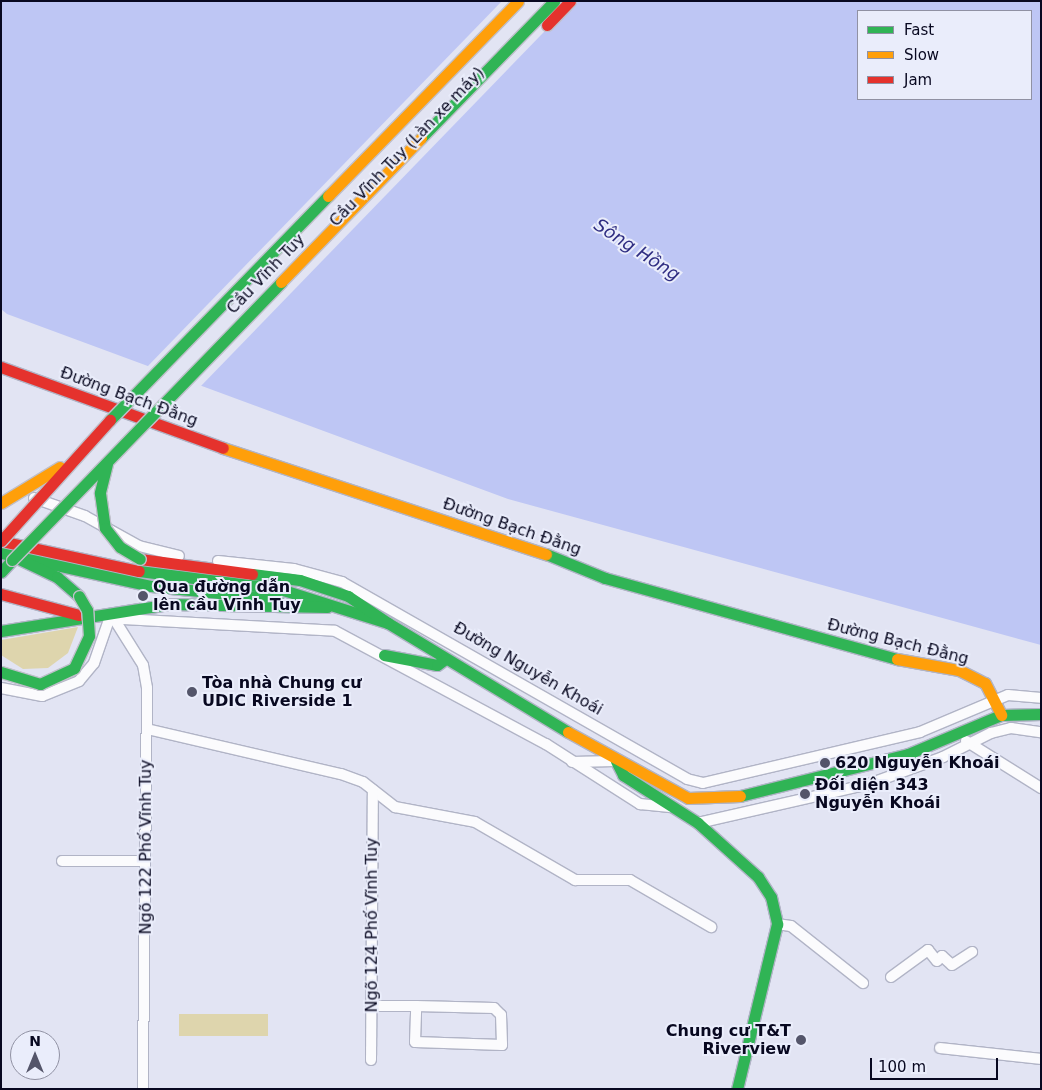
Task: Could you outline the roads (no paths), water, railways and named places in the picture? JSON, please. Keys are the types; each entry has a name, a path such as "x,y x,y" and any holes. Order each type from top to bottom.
{"main road":[{"name":"Cầu Vĩnh Tuy (Làn xe máy)","path":"74,458 90,430 505,1"},
{"name":"Cầu Vĩnh Tuy","path":"1,541 74,458 518,1"},
{"name":"Cầu Vĩnh Tuy","path":"1,571 112,454 554,1"},
{"name":"Cầu Vĩnh Tuy (Làn xe máy)","path":"112,454 161,423 570,1"},
{"name":"Đường Bạch Đằng","path":"1,367 163,428 536,550 614,580 876,655 959,670 985,683 1001,715"},
{"path":"112,454 102,478 100,512 104,528 124,550 161,564 296,580 348,596 388,623"},
{"path":"1,503 74,458"},
{"name":"Đường Nguyễn Khoái","path":"1,541 107,567 280,589 388,623 444,660 616,761 688,798 710,800 908,754 1001,715 1041,714"},
{"name":"Đường Nguyễn Khoái","path":"1,553 13,559 151,586 320,603"},
{"path":"1,672 40,684 74,668 90,636 87,610 79,596 58,577 13,559"},
{"path":"1,594 80,616"},
{"path":"1,632 80,616 111,614 176,604 295,610 333,607"},
{"path":"384,655 437,665 444,660"},
{"path":"616,761 623,775 698,823 758,877 771,897 777,924 737,1089"}],"street":[{"name":"Đường Nguyễn Khoái","path":"1,492 85,516 139,546 160,553 294,569 342,582 687,779 703,783 920,732 1008,695 1041,698"},
{"path":"1,688 42,696 79,680 94,663 111,614 123,619 335,631 384,655 571,762 640,804 670,806"},
{"name":"Ngõ 122 Phố Vĩnh Tuy","path":"111,614 143,665 147,729 142,1089"},
{"path":"698,823 869,784 1011,728 1041,732"},
{"path":"147,729 341,774 373,790 396,807 475,822 575,880 630,880 711,927"},
{"path":"960,733 969,745 1041,788"},
{"path":"571,762 616,761"},
{"name":"Ngõ 124 Phố Vĩnh Tuy","path":"372,1060 373,790"},
{"path":"62,861 144,861"},
{"path":"777,924 792,926 863,983"},
{"path":"891,977 928,950 937,961 942,956 952,965 972,952"},
{"path":"372,1006 416,1006 494,1008 501,1015 502,1045 415,1042 416,1006"},
{"path":"940,1048 1041,1059"}],"water":[{"name":"Sông Hồng","path":"1,1 1041,1 1041,645 508,499 7,314 1,309"}],"place":[{"name":"Qua đường dẫn lên cầu Vĩnh Tuy","path":"143,596"},
{"name":"Tòa nhà Chung cư UDIC Riverside 1","path":"192,692"},
{"name":"620 Nguyễn Khoái","path":"825,763"},
{"name":"Đối diện 343 Nguyễn Khoái","path":"805,794"},
{"name":"Chung cư T&T Riverview","path":"801,1040"}]}
